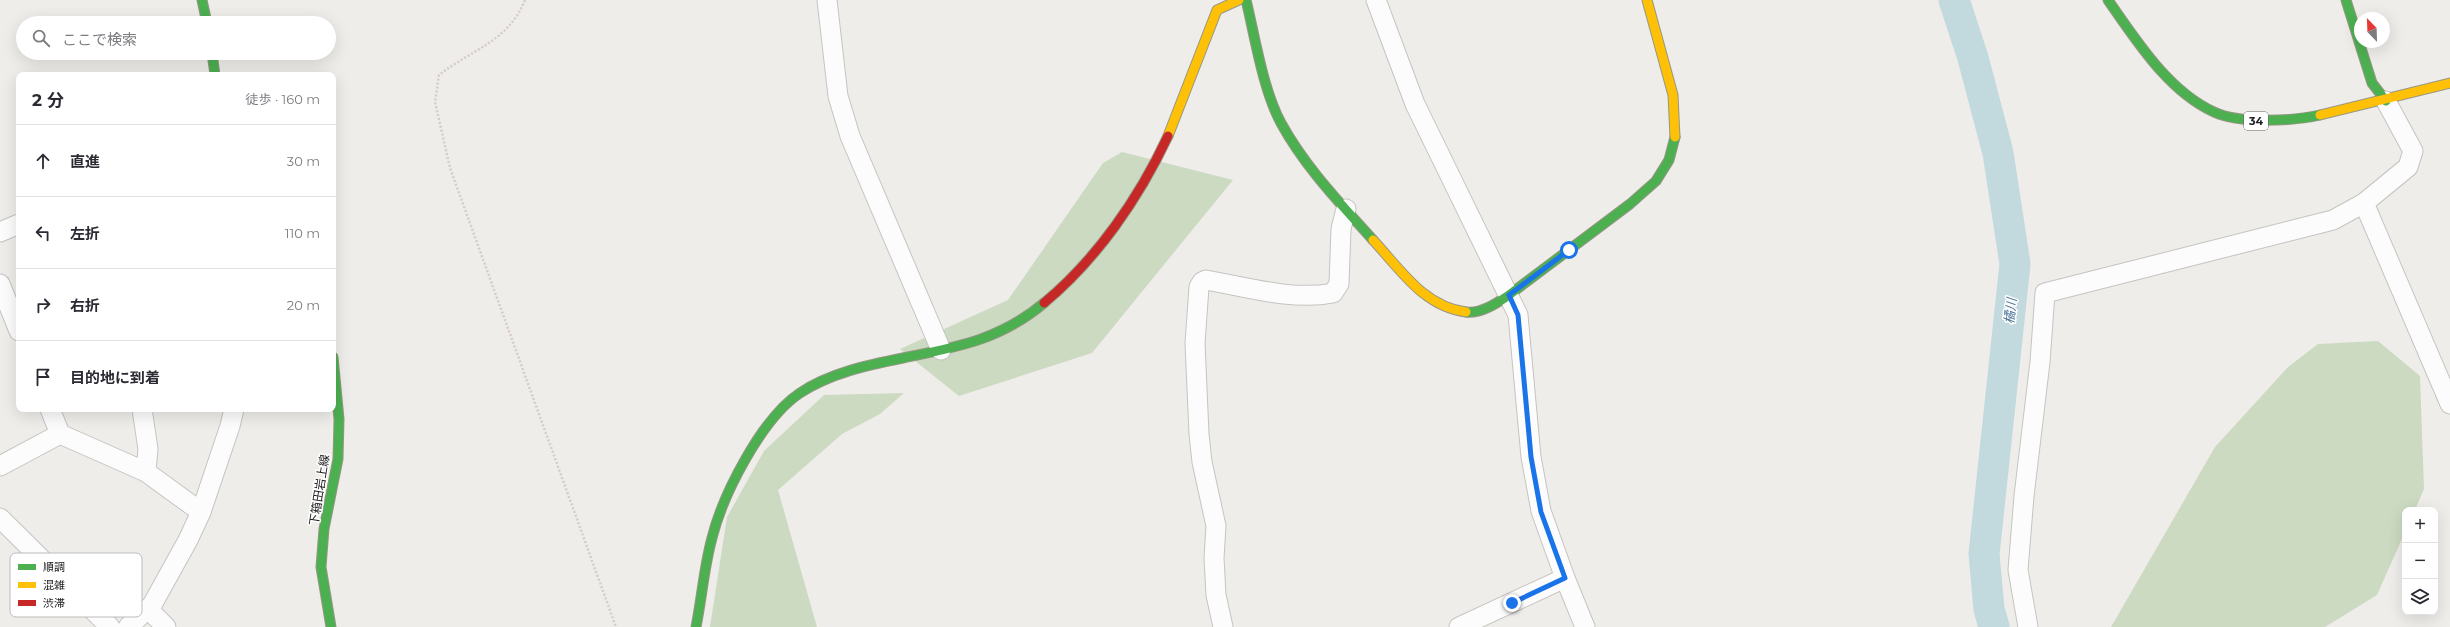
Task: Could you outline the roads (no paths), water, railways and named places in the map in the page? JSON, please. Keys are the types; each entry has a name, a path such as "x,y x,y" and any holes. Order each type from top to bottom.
{"street":[{"path":"827,0 838,96 850,136 941,350"},
{"path":"696,627 703,597 711,538 723,504 744,465 770,424 799,394 839,374 993,337 1029,316 1079,269 1113,228 1141,186 1166,139 1217,10 1239,0"},
{"path":"1246,0 1266,83 1280,122 1312,172 1420,291 1449,310 1471,313 1492,306 1509,295 1630,204 1656,181 1669,160 1676,139 1673,95 1647,0"},
{"path":"1376,0 1415,104 1518,315 1531,457 1541,512 1585,627"},
{"name":"34","path":"2108,0 2143,50 2174,83 2214,113 2254,121 2296,119 2386,101 2450,83"},
{"path":"2028,627 2018,570 2024,496 2040,362 2045,293 2332,220 2364,203 2408,167 2413,151 2386,101 2372,82 2346,0"},
{"path":"213,60 215,72"},
{"path":"2364,203 2450,404"},
{"path":"1223,627 1216,594 1214,558 1216,526 1202,462 1199,434 1195,343 1199,287 1202,282 1206,280 1280,294 1318,296 1333,293 1339,284 1341,229 1346,209"},
{"path":"0,232 16,225"},
{"path":"0,284 16,324"},
{"name":"下箱田岩上線","path":"331,627 322,567 324,529 338,459 339,419 336,388"},
{"path":"51,412 60,434 146,472 201,512"},
{"path":"142,412 148,450 146,472"},
{"path":"142,614 148,609 188,540 201,512 233,412"},
{"path":"0,466 60,434"},
{"path":"0,518 35,553"},
{"path":"1459,627 1565,578"},
{"path":"148,609 166,627"},
{"path":"100,617 110,627"},
{"path":"128,627 139,617"}],"waterway":[{"name":"橘川","path":"1954,0 1973,58 1998,153 2015,264 1984,554 1989,609 1994,627"}]}
